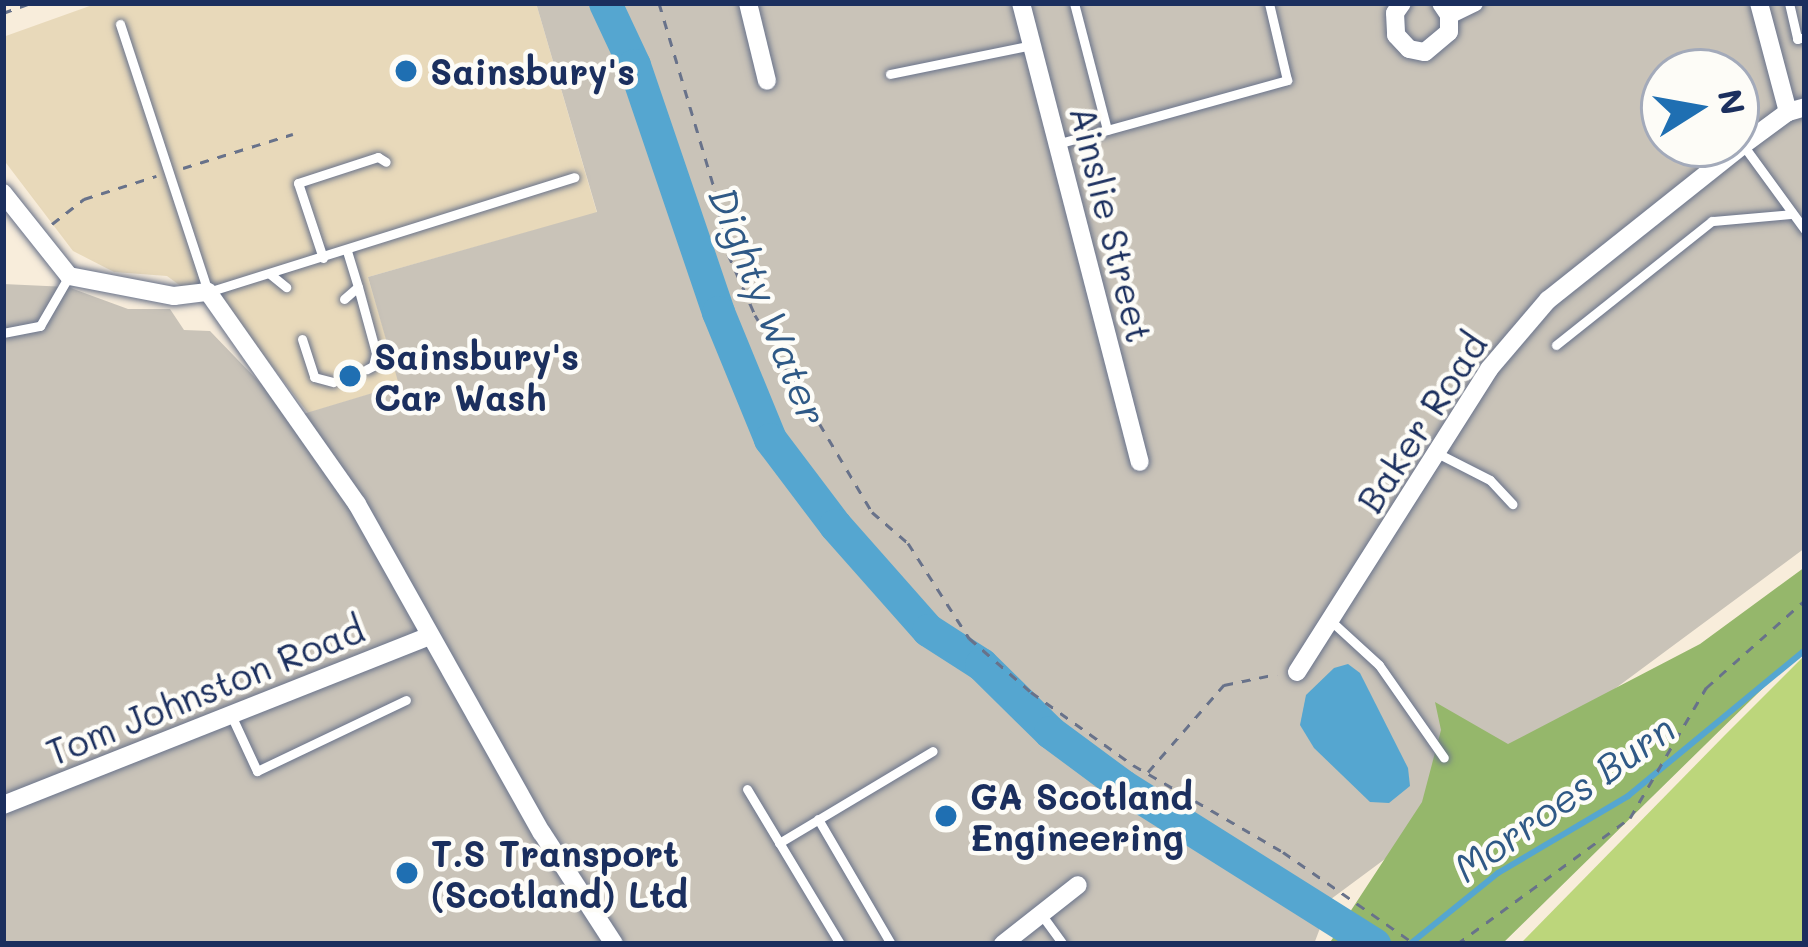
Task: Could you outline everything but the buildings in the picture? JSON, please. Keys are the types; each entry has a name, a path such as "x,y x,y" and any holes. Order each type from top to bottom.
{"street":[{"path":"748,3 767,81"},
{"name":"Ainslie Street","path":"1021,3 1140,462"},
{"path":"1402,3 1395,13 1396,35 1418,52 1444,41 1445,9 1474,3"},
{"path":"1759,3 1796,110"},
{"name":"Baker Road","path":"1760,134 1796,110"},
{"name":"Baker Road","path":"1297,672 1489,369 1548,300 1714,168"},
{"path":"3,193 70,276 174,296 208,292"},
{"name":"Tom Johnston Road","path":"208,292 357,504 542,833 614,944"},
{"name":"Tom Johnston Road","path":"3,805 430,636"},
{"path":"1003,944 1078,885"}],"lane":[{"path":"1074,3 1107,130"},
{"path":"1058,144 1287,80 1269,3"},
{"path":"1789,3 1797,39 1805,38"},
{"path":"120,24 208,292 574,177"},
{"path":"890,74 1032,45"},
{"path":"323,258 298,183 378,157 386,162"},
{"path":"1759,168 1805,230"},
{"path":"1556,345 1712,221 1792,214"},
{"path":"347,252 376,353 367,369"},
{"path":"270,274 286,287"},
{"path":"3,333 40,326 70,276"},
{"path":"344,299 358,287"},
{"path":"302,340 314,376 333,382"},
{"path":"1439,454 1490,480 1512,504"},
{"path":"1331,621 1379,665 1444,758"},
{"path":"231,715 257,771 406,700"},
{"path":"779,843 933,751"},
{"path":"747,789 841,944"},
{"path":"818,819 891,944"},
{"path":"1041,914 1063,944"}],"path":[{"path":"3,13 32,3"},
{"path":"659,3 715,191 728,254 790,383 872,512 908,543 969,638 1030,692 1147,774 1283,852 1415,944"},
{"path":"1456,944 1630,818 1706,688 1805,600"},
{"path":"1147,774 1224,685 1297,672"}],"shaded area":[{"path":"98,3 536,3 597,213 368,277 400,385 308,413 249,336 167,276 114,272 73,251 3,159 3,37"},
{"path":"536,3 1805,3 1805,548 1331,899 1314,944 3,944 3,284 68,287 128,309 170,309 184,330 210,331 293,417 399,385 368,277 597,212"}],"green space":[{"path":"1805,567 1805,647 1502,944 1329,944 1422,802 1441,730 1435,702 1508,744 1700,644"},
{"path":"1805,655 1805,944 1520,944 1725,735"}],"water":[{"path":"1348,664 1360,673 1408,768 1410,786 1389,803 1370,802 1314,748 1300,725 1306,695 1334,668"}],"waterway":[{"name":"Dighty Water","path":"605,3 634,65 718,312 770,439 835,525 928,630 981,664 1050,732 1123,786 1374,944"},
{"name":"Morroes Burn","path":"1410,944 1498,873 1628,796 1805,650"}],"place":[{"name":"Sainsbury's","path":"406,71"},
{"name":"Sainsbury's Car Wash","path":"350,376"},
{"name":"GA Scotland Engineering","path":"946,816"},
{"name":"T.S Transport (Scotland) Ltd","path":"407,873"}]}
